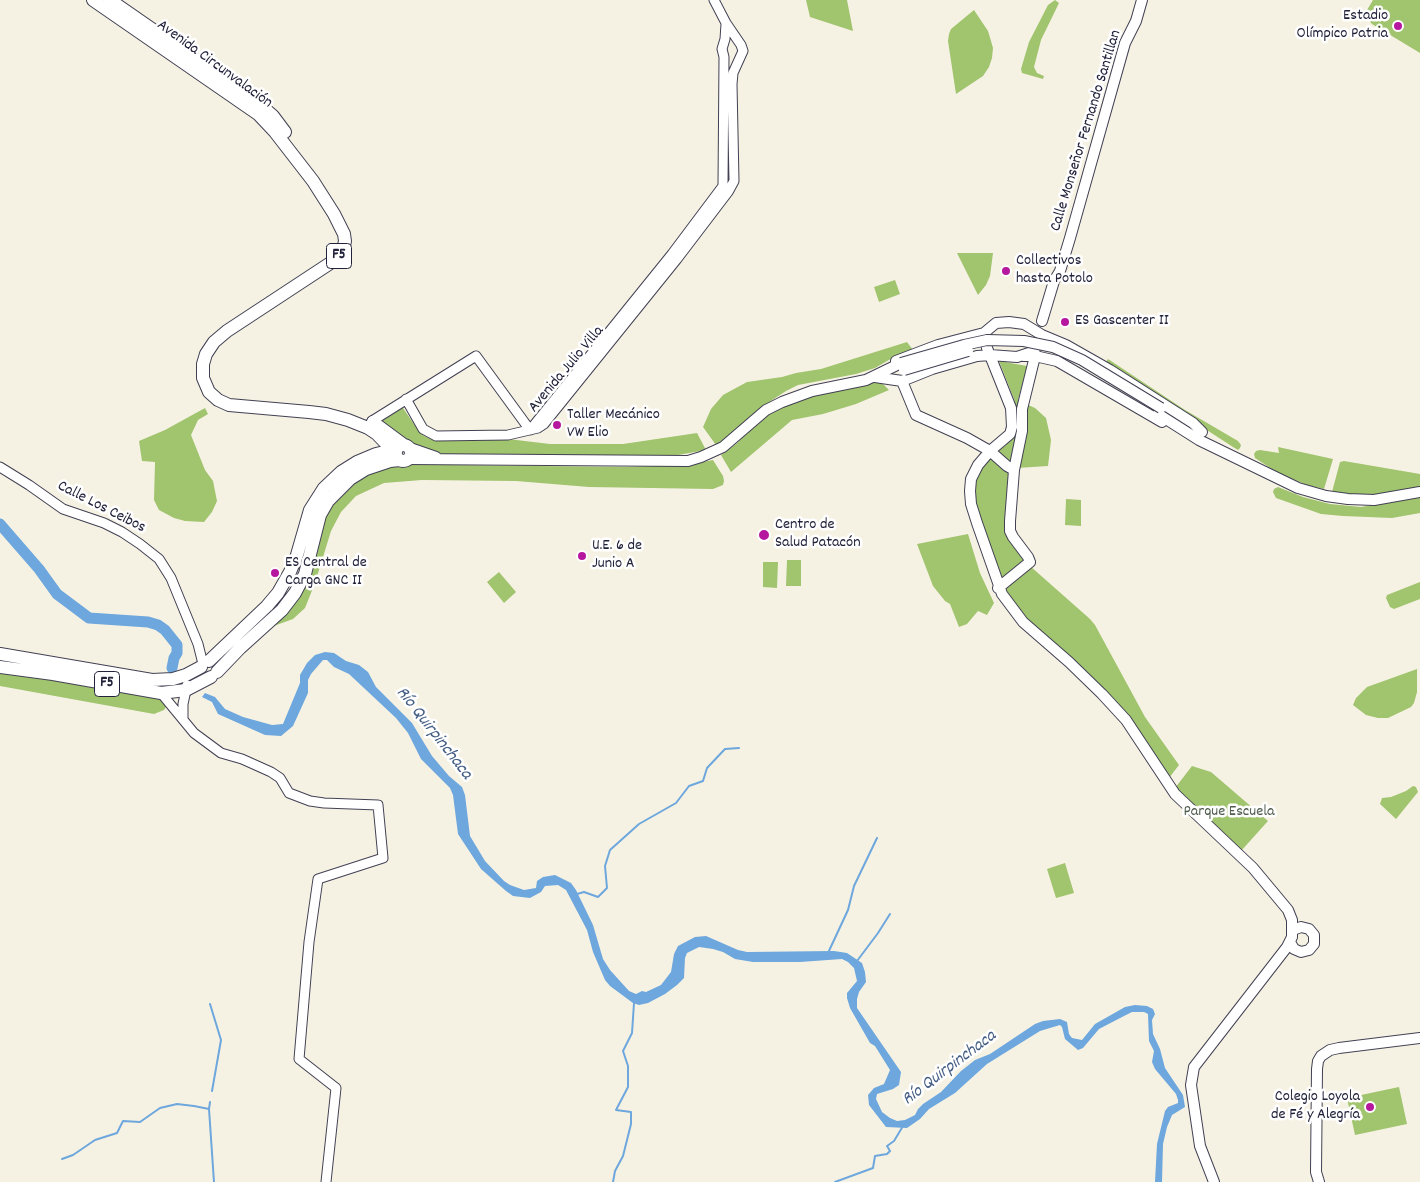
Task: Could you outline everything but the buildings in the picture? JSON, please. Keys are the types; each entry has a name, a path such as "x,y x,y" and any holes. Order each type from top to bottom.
{"highway":[{"name":"Avenida Circunvalación","path":"93,0 172,47 257,102 273,116 331,194 345,218 352,237 350,253 341,266 218,349 212,359 210,369 216,387 226,395 237,398 326,407 348,412 372,422 401,452"},
{"name":"Avenida Circunvalación","path":"110,0 267,122 313,181 344,234 343,250 335,260 227,331 214,342 206,354 203,364 204,378 209,392 218,400 230,405 326,414 356,423 377,434 401,452"},
{"path":"357,462 376,449 379,440 377,434"},
{"name":"F5","path":"0,654 152,680 173,679 204,664 268,606 278,593 297,555 310,510 324,488 341,472 357,462 401,452"},
{"name":"F5","path":"0,667 53,674 161,693 186,690 214,675 240,648 282,610 295,593 305,574 320,515 328,501 350,479 366,469 385,463 401,452"},
{"path":"204,664 216,665 214,675"}],"main road":[{"name":"Calle Monseñor Fernando Santillan","path":"1022,409 1037,345 1052,307 1060,271 1125,44 1136,20 1142,0"},
{"name":"Calle Monseñor Fernando Santillan","path":"1042,321 1054,281 1060,271"},
{"path":"875,377 898,359 938,345 984,333 996,323 1024,324 1031,327 1037,345 1062,364 1162,422 1200,436"},
{"path":"984,333 987,348 1010,402 1013,419 1010,434 990,451 978,465 971,479 970,491 973,510 998,588 1023,622 1069,662 1126,720 1175,794 1253,868 1288,910 1292,920 1293,930 1290,942 1194,1067 1191,1085 1200,1146 1214,1182"},
{"path":"875,377 902,371 948,349 980,342 999,340 1024,341 1053,347 1082,360 1225,452 1291,485 1326,496 1348,499 1374,500 1420,492"},
{"path":"401,452 449,460 688,461 723,447 766,410 812,391 963,359 990,355 1023,356 1037,345 1066,345 1110,370 1192,423 1200,436"},
{"path":"998,588 1030,562 1010,531 1014,470 1021,437 1022,409 1020,398 1028,369"},
{"path":"902,371 916,415 967,438 990,451 1014,470"},
{"path":"1290,942 1294,949 1301,952 1309,950 1314,944 1314,935 1309,929 1301,927 1293,930"},
{"path":"1319,1182 1316,1172 1317,1069 1321,1056 1330,1050 1338,1048 1420,1038"}],"street":[{"path":"714,0 743,51 739,59 733,61 724,57"},
{"path":"725,190 724,57 722,49 726,23"},
{"path":"724,45 733,40 739,43"},
{"name":"Avenida Julio Villa","path":"530,430 666,261 734,181 732,84 733,73 739,59"},
{"path":"372,422 406,399 476,356 530,430 508,435 436,436 423,429 406,399"},
{"name":"Calle Los Ceibos","path":"0,467 63,509 104,523 122,532 140,544 158,560 171,578 198,644 204,664"},
{"path":"184,721 182,715 186,690 204,664"},
{"path":"161,693 194,733 221,753 242,759 271,772 280,778 289,793 310,801 324,803 378,805 384,858 318,879 309,942 299,1059 336,1088 326,1182"}],"green space":[{"path":"806,0 847,0 853,31 810,17"},
{"path":"1055,0 1059,3 1041,40 1034,67 1037,73 1044,76 1043,79 1022,73 1021,69 1029,42 1048,5"},
{"name":"Estadio Olímpico Patria","path":"1373,0 1420,0 1420,53 1372,24 1367,18 1367,10"},
{"path":"974,10 988,31 993,48 992,58 983,76 956,94 948,41 949,34 951,29"},
{"path":"957,253 993,253 990,276 978,295"},
{"path":"895,280 900,294 879,302 874,287"},
{"path":"907,342 913,350 894,357 875,368 856,374 798,385 786,391 760,408 737,430 716,445 703,427 711,409 723,395 747,382 821,369"},
{"path":"1108,359 1185,410 1238,441 1241,445 1240,448 1238,450 1233,447 1105,364"},
{"path":"999,361 1027,366 1018,400 1021,427 1011,463 995,452 1005,446 1017,429 1017,411 1014,399"},
{"path":"875,381 881,382 889,390 856,404 823,414 792,420 731,472 721,455 736,444 766,415 795,397"},
{"path":"1026,404 1035,408 1046,418 1051,440 1048,466 1017,468 1027,434"},
{"path":"401,405 418,430 424,436 433,440 508,439 550,444 623,444 697,433 706,450 654,457 446,455 410,443 382,422 381,419"},
{"path":"205,408 208,414 198,420 191,435 205,470 213,481 217,501 212,512 204,522 185,521 174,518 159,510 154,500 155,462 142,461 139,441 165,430"},
{"path":"1278,447 1333,459 1324,489 1307,485 1278,473 1255,458 1254,454 1256,451 1279,453"},
{"path":"993,456 1010,470 1008,520 1027,561 1001,583 973,492 977,474"},
{"path":"713,460 724,481 723,485 713,489 589,487 516,481 422,480 384,483 356,496 341,512 331,531 305,608 293,619 271,627 288,611 321,527 333,503 341,494 365,475 407,462 448,465 626,467 688,465"},
{"path":"1344,461 1420,474 1420,489 1376,494 1332,492 1340,462"},
{"path":"1278,487 1303,497 1330,504 1361,507 1420,497 1420,513 1392,518 1321,514 1276,498 1273,492"},
{"path":"1066,499 1081,500 1081,526 1065,525"},
{"path":"968,534 980,573 994,603 987,615 978,611 967,624 959,627 950,604 945,601 933,586 917,544"},
{"path":"787,560 801,560 801,586 786,586"},
{"path":"763,562 778,562 777,588 763,587"},
{"path":"1030,566 1095,625 1145,717 1179,765 1169,778 1146,743 1023,617 1004,589"},
{"path":"499,572 516,592 504,603 487,582"},
{"path":"1420,582 1420,599 1394,609 1390,607 1386,598 1387,595"},
{"path":"1417,669 1417,692 1411,707 1388,718 1378,718 1366,715 1353,705 1356,698 1367,687"},
{"path":"0,671 161,698 165,701 166,707 164,710 154,714 0,686"},
{"name":"Parque Escuela","path":"1192,766 1211,772 1268,821 1241,851 1175,788"},
{"path":"1413,786 1416,787 1418,792 1396,819 1380,804 1382,798 1391,797"},
{"path":"1065,863 1074,893 1056,898 1047,869"},
{"path":"1399,1087 1407,1124 1355,1135 1347,1098"}],"water":[{"path":"325,652 334,653 346,661 359,665 368,672 376,687 412,723 432,756 449,776 462,787 465,795 470,836 485,861 504,881 524,890 536,888 537,881 543,877 555,875 571,883 593,925 603,959 610,970 629,991 636,994 642,991 646,992 661,985 671,972 674,954 678,946 695,937 706,936 747,952 834,951 847,953 862,963 866,982 859,992 857,1008 901,1072 899,1085 877,1094 876,1099 882,1112 890,1118 897,1121 905,1120 915,1115 923,1104 941,1092 961,1071 975,1060 990,1054 1035,1024 1060,1019 1067,1022 1069,1034 1072,1038 1082,1040 1095,1024 1125,1007 1135,1005 1147,1006 1153,1009 1155,1014 1152,1020 1153,1034 1160,1049 1165,1068 1183,1095 1185,1107 1172,1115 1167,1127 1163,1144 1162,1182 1155,1182 1157,1144 1165,1111 1168,1107 1178,1103 1178,1100 1176,1094 1155,1069 1152,1062 1154,1051 1149,1041 1148,1014 1132,1012 1124,1016 1099,1029 1083,1048 1078,1050 1065,1039 1060,1025 1040,1031 987,1064 955,1093 929,1109 920,1119 907,1128 886,1127 869,1105 868,1095 874,1088 884,1084 890,1070 875,1046 870,1043 850,1008 847,993 857,981 854,968 848,962 842,959 800,962 753,962 735,959 723,952 699,947 687,953 684,978 677,985 648,1003 639,1005 633,1003 605,980 593,952 587,930 566,890 558,885 545,886 541,892 530,898 513,896 481,869 458,834 453,795 450,788 421,759 408,733 396,718 349,674 334,667 327,660 323,660 308,680 308,693 293,726 281,736 265,735 218,714 212,702 202,697 205,693 215,697 225,709 243,717 272,725 283,724 300,683 300,675 307,663 315,655"}],"waterway":[{"name":"Río Quirpinchaca","path":"0,524 39,569 57,594 89,618 148,622 158,625 165,630 177,645 177,653 172,668"},
{"path":"577,894 584,892 598,897 607,888 605,866 610,850 639,824 676,803 689,786 703,781 707,768 725,749 739,748"},
{"path":"828,953 848,910 854,886 877,838"},
{"path":"857,961 890,914"},
{"path":"613,1182 615,1171 623,1156 631,1124 631,1112 616,1110 628,1087 628,1066 623,1051 632,1033 634,1003"},
{"path":"210,1004 221,1040 212,1091"},
{"path":"210,1102 214,1182"},
{"path":"62,1159 73,1155 95,1140 117,1133 123,1121 140,1122 160,1108 177,1104 209,1109"},
{"path":"835,1182 873,1168 875,1156 887,1154 890,1151 887,1146 894,1141 903,1126"}],"place":[{"name":"Estadio Olímpico Patria","path":"1398,26"},
{"name":"Collectivos hasta Potolo","path":"1006,271"},
{"name":"ES Gascenter II","path":"1065,322"},
{"name":"Taller Mecánico VW Elio","path":"557,425"},
{"name":"Centro de Salud Patacón","path":"764,535"},
{"name":"U.E. 6 de Junio A","path":"582,556"},
{"name":"ES Central de Carga GNC II","path":"275,573"},
{"name":"Colegio Loyola de Fé y Alegría","path":"1370,1107"}]}
